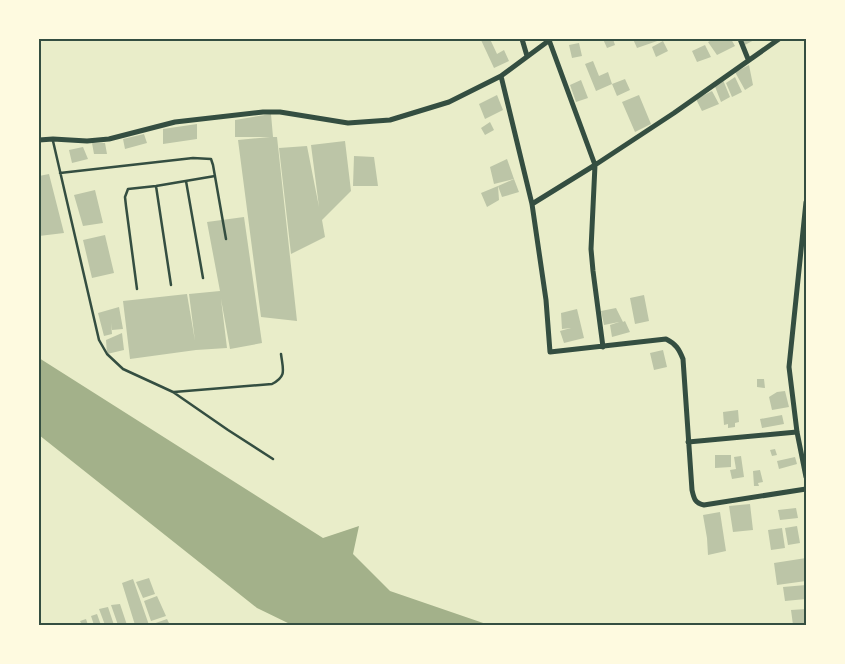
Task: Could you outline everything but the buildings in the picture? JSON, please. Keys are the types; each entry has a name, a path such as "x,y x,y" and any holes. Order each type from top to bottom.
{"street":[{"path":"522,39 527,56"},
{"path":"39,140 87,141 109,139 174,122 263,112 280,112 348,123 390,120 449,102 501,76 550,39 595,165 592,249 603,347"},
{"path":"740,39 748,59"},
{"path":"532,204 674,113 748,59 779,39"},
{"path":"501,76 532,204 546,300 549,351 666,340 673,343 679,348 683,359 692,490 697,504 704,505 806,489"},
{"path":"806,202 790,367 797,432 806,477"},
{"path":"688,442 797,432"}],"lane":[{"path":"53,139 99,340 104,351 124,369 173,392 272,459"},
{"path":"60,173 208,158 213,161 226,239"},
{"path":"137,289 125,197 128,189 186,182 215,176"},
{"path":"186,182 203,278"},
{"path":"156,186 171,285"},
{"path":"173,392 272,384 281,379 284,373 281,354"}],"shaded area":[{"path":"39,358 323,538 359,526 353,554 390,591 489,625 292,625 257,608 39,435"}]}
